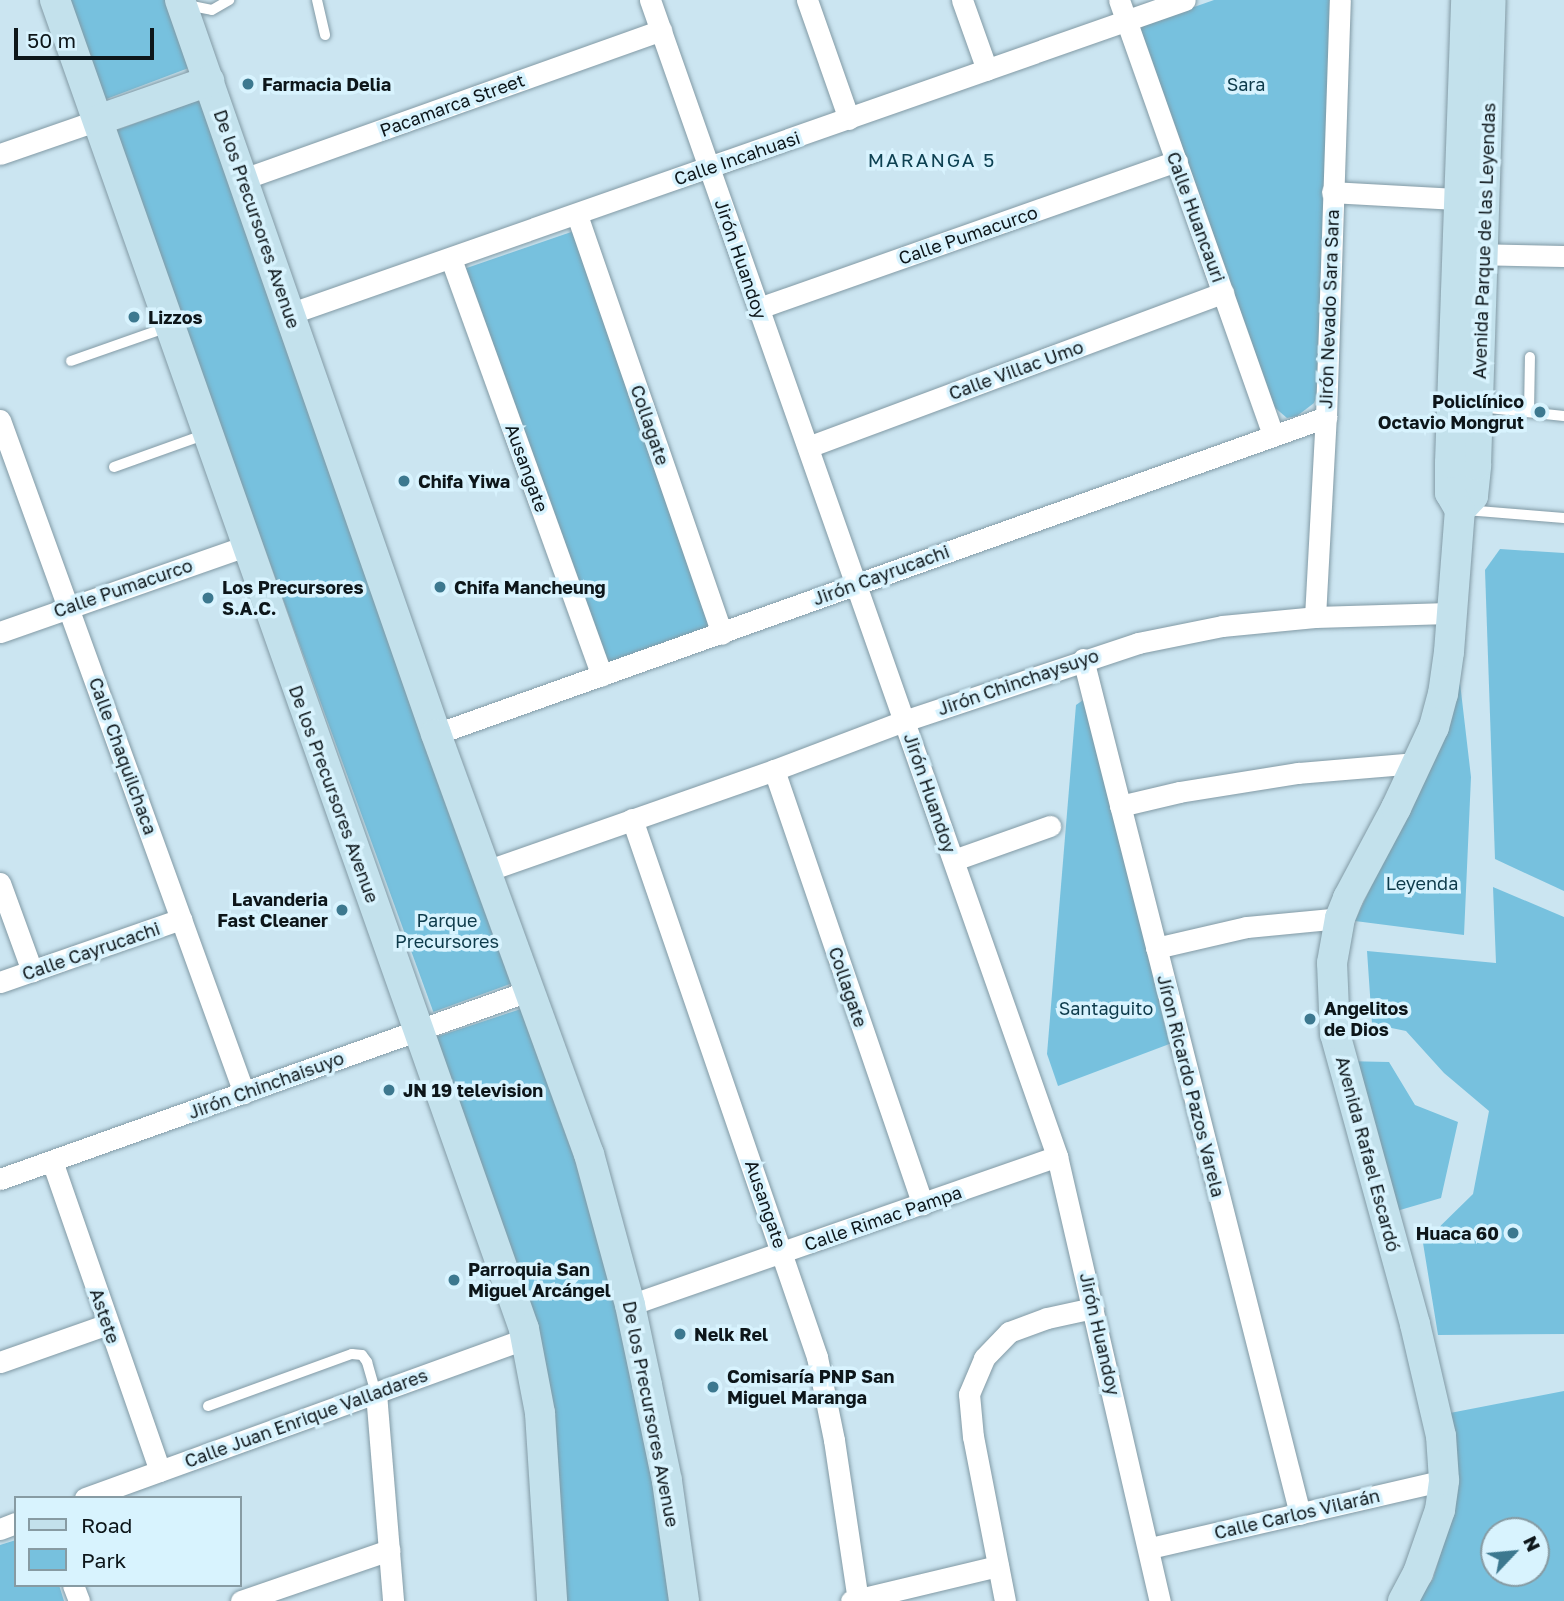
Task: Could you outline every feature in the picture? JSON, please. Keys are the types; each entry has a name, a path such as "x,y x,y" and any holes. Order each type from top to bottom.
{"main road":[{"path":"36,0 65,28"},
{"name":"De los Precursores Avenue","path":"55,0 245,546 499,1254 526,1338 540,1413 552,1601"},
{"name":"Avenida Parque de las Leyendas","path":"1466,0 1470,254 1450,493 1460,510 1473,496 1479,407 1470,254"},
{"name":"Avenida Parque de las Leyendas","path":"1471,200 1491,0"},
{"name":"De los Precursores Avenue","path":"188,2 198,50 289,314 436,734 589,1154 630,1305 667,1481 684,1601"},
{"path":"98,120 209,81"},
{"name":"Avenida Rafael Escardó","path":"1403,1601 1431,1541 1444,1480 1441,1436 1431,1388 1335,1034 1332,963 1340,918 1434,727 1443,694 1460,510"}],"street":[{"name":"Jirón Huandoy","path":"650,0 1057,1156 1150,1548 1160,1601"},
{"path":"807,0 849,119"},
{"path":"962,0 987,70"},
{"name":"Calle Huancauri","path":"1119,0 1273,434"},
{"name":"Calle Incahuasi","path":"289,314 1185,0"},
{"name":"Jirón Nevado Sara Sara","path":"1315,617 1326,416 1340,0"},
{"name":"Pacamarca Street","path":"243,180 661,30"},
{"path":"0,154 98,120"},
{"name":"Calle Pumacurco","path":"759,308 1177,161"},
{"path":"1332,192 1471,200"},
{"name":"Collagate","path":"577,215 722,634"},
{"path":"1470,254 1564,256"},
{"name":"Ausangate","path":"451,259 602,676"},
{"name":"Calle Villac Umo","path":"808,447 1223,293"},
{"name":"Jirón Cayrucachi","path":"436,734 1326,416"},
{"name":"Calle Chaquilchaca","path":"0,420 8,466 69,607 244,1093"},
{"name":"Calle Pumacurco","path":"0,632 245,546"},
{"name":"Jirón Chinchaysuyo","path":"486,871 774,770 904,721 1083,659 1138,643 1222,626 1315,617 1449,613"},
{"name":"Jíron Ricardo Pazos Varela","path":"1083,659 1300,1514"},
{"path":"1121,806 1250,780 1418,763"},
{"name":"Collagate","path":"774,770 923,1203"},
{"name":"Ausangate","path":"632,819 817,1357 834,1440 854,1600"},
{"path":"954,860 1050,826"},
{"path":"0,883 32,971"},
{"path":"1156,948 1247,927 1340,918"},
{"name":"Calle Cayrucachi","path":"0,982 181,919"},
{"name":"Jirón Chinchaisuyo","path":"0,1179 531,990"},
{"name":"Calle Rimac Pampa","path":"630,1305 1057,1156"},
{"name":"Astete","path":"52,1161 160,1471"},
{"path":"1005,1601 973,1437 969,1394 984,1357 1009,1332 1047,1318 1093,1308"},
{"path":"0,1362 108,1324"},
{"name":"Calle Juan Enrique Valladares","path":"91,1496 526,1338"},
{"path":"376,1393 393,1601"},
{"name":"Calle Carlos Vilarán","path":"1150,1548 1444,1480"},
{"path":"241,1601 389,1550"},
{"path":"854,1600 998,1566"}],"lane":[{"path":"188,2 212,10 229,0"},
{"path":"317,0 325,35"},
{"path":"71,361 169,326"},
{"path":"1529,412 1530,357"},
{"path":"1479,407 1564,416"},
{"path":"114,467 206,434"},
{"path":"1460,510 1564,518"},
{"path":"208,1406 352,1354 362,1355 367,1362 376,1393"}],"green space":[{"path":"66,0 170,0 194,66 101,101"},
{"name":"Sara","path":"1214,0 1334,0 1316,398 1314,403 1297,416 1287,418 1273,406 1139,34 1143,25"},
{"name":"Parque Precursores","path":"205,98 525,978 433,1012 113,132"},
{"path":"577,230 714,627 601,666 464,269"},
{"path":"1500,549 1564,553 1564,891 1495,859 1485,570"},
{"name":"Leyenda","path":"1460,683 1471,777 1464,935 1355,921 1415,792"},
{"name":"Santaguito","path":"1086,698 1172,1043 1058,1086 1047,1054 1076,705"},
{"path":"1493,887 1564,917 1564,1334 1438,1335 1423,1243 1473,1194 1489,1111 1444,1073 1406,1031 1372,1024 1367,951 1496,963"},
{"path":"527,1007 625,1302 678,1601 557,1601 540,1351 433,1038"},
{"path":"1342,1061 1389,1062 1415,1105 1458,1122 1441,1198 1383,1215"},
{"path":"1564,1391 1564,1601 1417,1601 1433,1579 1453,1512 1450,1413"},
{"path":"14,1541 14,1587 60,1587 64,1601 0,1601 0,1545"}],"place":[{"name":"Farmacia Delia","path":"248,84"},
{"name":"Lizzos","path":"134,317"},
{"name":"Policlínico Octavio Mongrut","path":"1540,412"},
{"name":"Chifa Yiwa","path":"404,481"},
{"name":"Chifa Mancheung","path":"440,587"},
{"name":"Los Precursores S.A.C.","path":"208,598"},
{"name":"Lavanderia Fast Cleaner","path":"342,910"},
{"name":"Angelitos de Dios","path":"1310,1019"},
{"name":"JN 19 television","path":"389,1090"},
{"name":"Huaca 60","path":"1513,1233"},
{"name":"Parroquia San Miguel Arcángel","path":"454,1280"},
{"name":"Nelk Rel","path":"680,1334"},
{"name":"Comisaría PNP San Miguel Maranga","path":"713,1387"}],"district":[{"name":"MARANGA 5","path":"932,160"}]}
